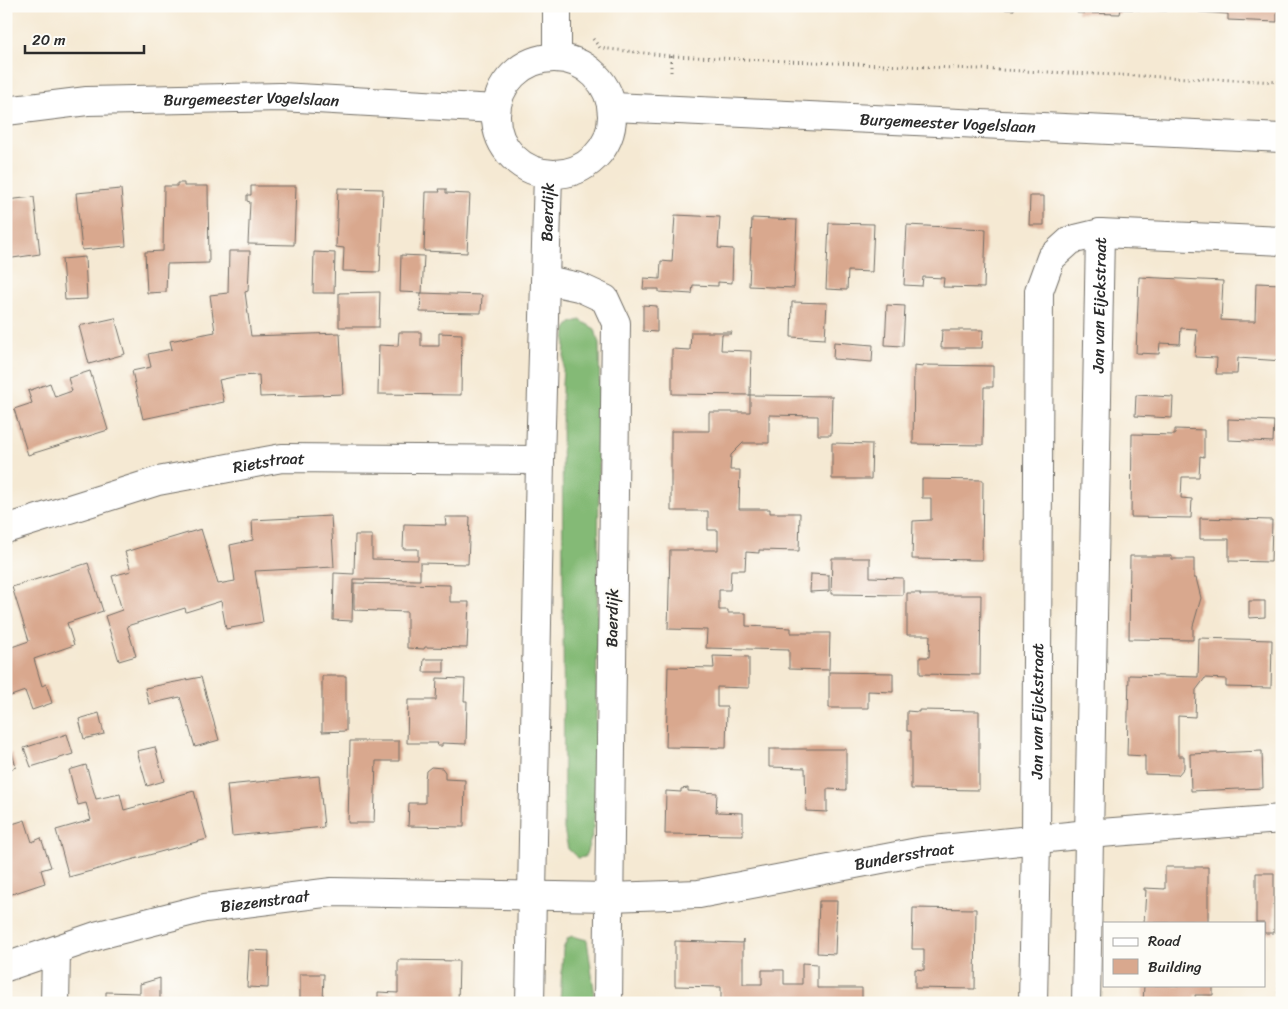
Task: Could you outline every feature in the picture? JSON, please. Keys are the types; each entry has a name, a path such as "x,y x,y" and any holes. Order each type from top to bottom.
{"street":[{"path":"557,15 557,57"},
{"path":"557,57 568,58 584,65 598,76 607,91 612,107 612,129 603,148 588,163 569,173 548,174 531,170 517,161 506,149 499,134 496,118 498,99 506,82 520,68 535,60 557,57"},
{"name":"Burgemeester Vogelslaan","path":"6,111 87,101 280,97 496,109"},
{"name":"Burgemeester Vogelslaan","path":"612,107 1282,138"},
{"name":"Baerdijk","path":"530,1003 540,460 548,174"},
{"path":"1100,232 1282,241"},
{"name":"Jan van Eijckstraat","path":"1033,1003 1036,839 1039,291 1051,258 1071,240 1100,232 1086,1003"},
{"name":"Baerdijk","path":"546,280 579,287 605,299 616,323 608,1003"},
{"name":"Rietstraat","path":"6,528 158,481 282,458 540,460"},
{"name":"Bundersstraat","path":"531,895 609,897 699,894 791,878 922,851 1088,834 1282,819"},
{"name":"Biezenstraat","path":"6,967 99,935 206,908 332,892 531,895"},
{"path":"55,1003 56,951"}],"path":[{"path":"557,15 583,26 600,48 671,56 1282,82"},
{"path":"1279,1003 1282,819"}],"green space":[{"path":"580,320 595,329 599,344 600,402 595,811 592,836 585,857 578,858 568,849 564,829 562,384 566,329 571,323"},
{"path":"572,936 587,940 594,989 593,1003 560,1003 563,949 568,938"}],"building":[{"path":"976,6 1014,6 1014,10 976,8"},
{"path":"1078,6 1167,6 1167,11 1121,9 1120,14 1077,13"},
{"path":"1199,6 1282,6 1282,10 1277,10 1277,22 1228,20 1228,14 1199,12"},
{"path":"177,183 184,183 184,186 208,186 209,263 167,264 166,292 147,293 145,252 163,251 164,186 177,186"},
{"path":"251,186 296,186 294,245 248,244 250,202 247,201 247,195 251,195"},
{"path":"338,188 383,189 380,272 343,271 344,248 336,247"},
{"path":"121,189 126,246 82,250 76,193"},
{"path":"439,189 446,189 446,193 470,194 467,253 424,251 426,192 440,192"},
{"path":"1030,196 1044,196 1044,225 1029,225"},
{"path":"34,197 40,254 6,259 6,200"},
{"path":"675,215 720,217 718,248 733,249 732,283 718,282 718,286 693,285 692,294 659,292 659,289 643,289 644,278 660,279 661,261 672,262"},
{"path":"752,218 797,220 794,288 749,286"},
{"path":"829,223 874,224 872,272 848,271 847,290 826,289"},
{"path":"907,225 986,229 984,288 943,287 944,278 923,277 922,286 904,285"},
{"path":"229,251 250,251 248,291 245,292 251,336 340,333 343,394 260,397 259,375 238,376 219,380 224,402 143,419 132,371 151,367 148,354 172,349 170,341 215,332 210,295 228,293"},
{"path":"314,252 335,253 334,293 313,293"},
{"path":"401,255 424,256 422,293 400,292"},
{"path":"85,257 87,299 65,300 62,259"},
{"path":"1139,277 1223,281 1221,320 1238,321 1255,321 1256,283 1282,284 1282,361 1238,358 1237,374 1216,374 1217,358 1195,357 1197,329 1181,328 1180,344 1160,343 1159,354 1136,353"},
{"path":"380,292 379,327 339,327 339,293"},
{"path":"421,293 482,295 481,313 420,312"},
{"path":"792,302 827,303 825,339 791,337"},
{"path":"643,305 657,306 657,332 643,331"},
{"path":"887,305 905,306 903,346 885,345"},
{"path":"115,318 125,354 89,364 79,326"},
{"path":"942,330 983,330 982,348 941,348"},
{"path":"399,332 421,332 421,346 439,346 439,333 462,334 461,395 378,394 379,345 398,346"},
{"path":"691,332 732,332 731,334 722,334 721,350 751,351 750,395 672,394 672,349 690,350"},
{"path":"834,342 873,345 872,362 833,359"},
{"path":"923,365 993,366 993,387 984,387 983,445 913,444 914,366 923,367"},
{"path":"90,371 108,430 28,455 14,409 32,403 28,391 50,383 55,397 72,391 68,378"},
{"path":"750,395 832,396 831,435 818,435 818,416 769,415 769,443 743,443 731,455 730,470 740,470 739,509 770,509 770,513 800,513 799,551 759,550 759,553 746,552 745,570 731,570 730,590 719,590 719,610 728,610 728,613 746,613 746,626 791,628 791,633 830,633 829,670 789,669 789,650 706,648 707,630 668,629 670,550 718,550 718,530 708,530 708,511 671,511 671,431 709,431 709,412 750,412"},
{"path":"1136,395 1173,397 1172,418 1135,416"},
{"path":"1228,419 1274,421 1273,442 1228,440"},
{"path":"1175,429 1204,430 1204,457 1200,456 1199,477 1182,477 1181,498 1192,499 1191,518 1131,517 1132,434 1175,435"},
{"path":"832,443 872,444 871,479 832,479"},
{"path":"922,479 983,480 982,560 912,559 913,521 931,520 931,498 922,498"},
{"path":"331,516 334,567 255,571 263,622 226,629 221,601 186,612 185,608 127,626 136,656 119,661 105,616 122,610 112,576 131,571 125,552 201,529 218,584 235,581 230,545 253,540 252,520"},
{"path":"445,517 470,517 468,564 420,563 420,580 353,579 352,621 333,620 334,573 354,574 355,535 372,535 372,559 418,560 418,549 403,549 404,524 446,525"},
{"path":"1200,518 1272,520 1271,562 1229,561 1229,539 1200,539"},
{"path":"1130,556 1172,556 1172,559 1194,559 1194,578 1196,578 1201,598 1193,626 1193,640 1129,639"},
{"path":"832,558 870,558 870,577 903,578 903,595 831,594"},
{"path":"88,563 103,611 67,623 74,645 34,659 42,686 46,684 52,703 32,710 25,691 8,697 6,693 6,649 29,641 12,587"},
{"path":"811,574 829,575 829,591 810,592"},
{"path":"354,583 450,585 450,602 469,602 467,648 407,648 407,612 354,610"},
{"path":"907,593 920,593 920,595 981,595 980,675 920,674 920,657 929,657 930,635 907,635"},
{"path":"1249,601 1265,601 1265,617 1249,618"},
{"path":"1280,622 1282,622 1282,787 1280,787 1278,751"},
{"path":"1199,638 1272,640 1271,688 1226,687 1226,679 1205,678 1196,690 1195,717 1178,716 1178,756 1184,756 1184,768 1178,775 1145,774 1145,756 1127,755 1129,675 1198,677"},
{"path":"713,656 749,657 749,688 717,687 717,707 727,707 726,748 666,747 668,667 714,668"},
{"path":"424,659 444,659 444,672 423,672"},
{"path":"829,672 893,673 893,692 868,691 868,708 829,708"},
{"path":"322,676 346,676 346,731 322,732"},
{"path":"201,677 219,740 195,747 180,697 149,704 145,688"},
{"path":"437,678 465,679 464,701 467,701 466,744 442,743 442,746 437,746 438,743 407,743 408,700 436,700"},
{"path":"919,710 979,711 979,790 911,789 911,731 907,731 907,711 919,712"},
{"path":"99,713 104,734 84,739 79,719"},
{"path":"67,734 73,754 31,767 24,748"},
{"path":"350,741 399,741 399,761 376,761 374,823 348,823"},
{"path":"155,747 164,781 147,786 137,751"},
{"path":"769,749 846,749 846,790 827,789 827,812 806,811 805,768 769,767"},
{"path":"1262,751 1263,788 1191,791 1190,754"},
{"path":"12,753 16,767 6,771 6,755"},
{"path":"86,765 96,799 120,794 124,810 194,791 207,839 69,877 56,830 91,820 86,803 78,805 69,770"},
{"path":"431,767 442,768 445,772 445,779 465,780 464,827 408,826 409,803 425,803 426,771"},
{"path":"319,776 324,827 232,836 227,785"},
{"path":"688,788 688,791 717,793 716,812 743,813 743,835 665,834 666,791 681,792 681,789"},
{"path":"25,820 32,842 41,838 51,867 41,870 45,883 6,896 6,826"},
{"path":"1165,867 1208,867 1208,922 1144,922 1146,890 1144,888 1165,889"},
{"path":"1256,873 1274,873 1274,933 1266,933 1266,922 1256,922"},
{"path":"819,901 837,901 835,954 817,953"},
{"path":"913,908 976,909 975,989 915,988 915,969 924,970 924,949 912,949"},
{"path":"743,939 743,984 762,984 762,970 784,970 784,984 802,984 802,963 817,964 817,988 862,988 862,1003 721,1003 721,987 675,986 675,941 742,943"},
{"path":"249,950 269,951 268,988 247,987"},
{"path":"398,960 459,961 458,1003 378,1003 378,992 398,993"},
{"path":"300,974 324,974 323,1003 300,1003"},
{"path":"160,978 160,1003 106,1003 106,992 140,993 140,984"},
{"path":"1144,986 1213,986 1213,995 1195,995 1196,1003 1143,1003"}]}
